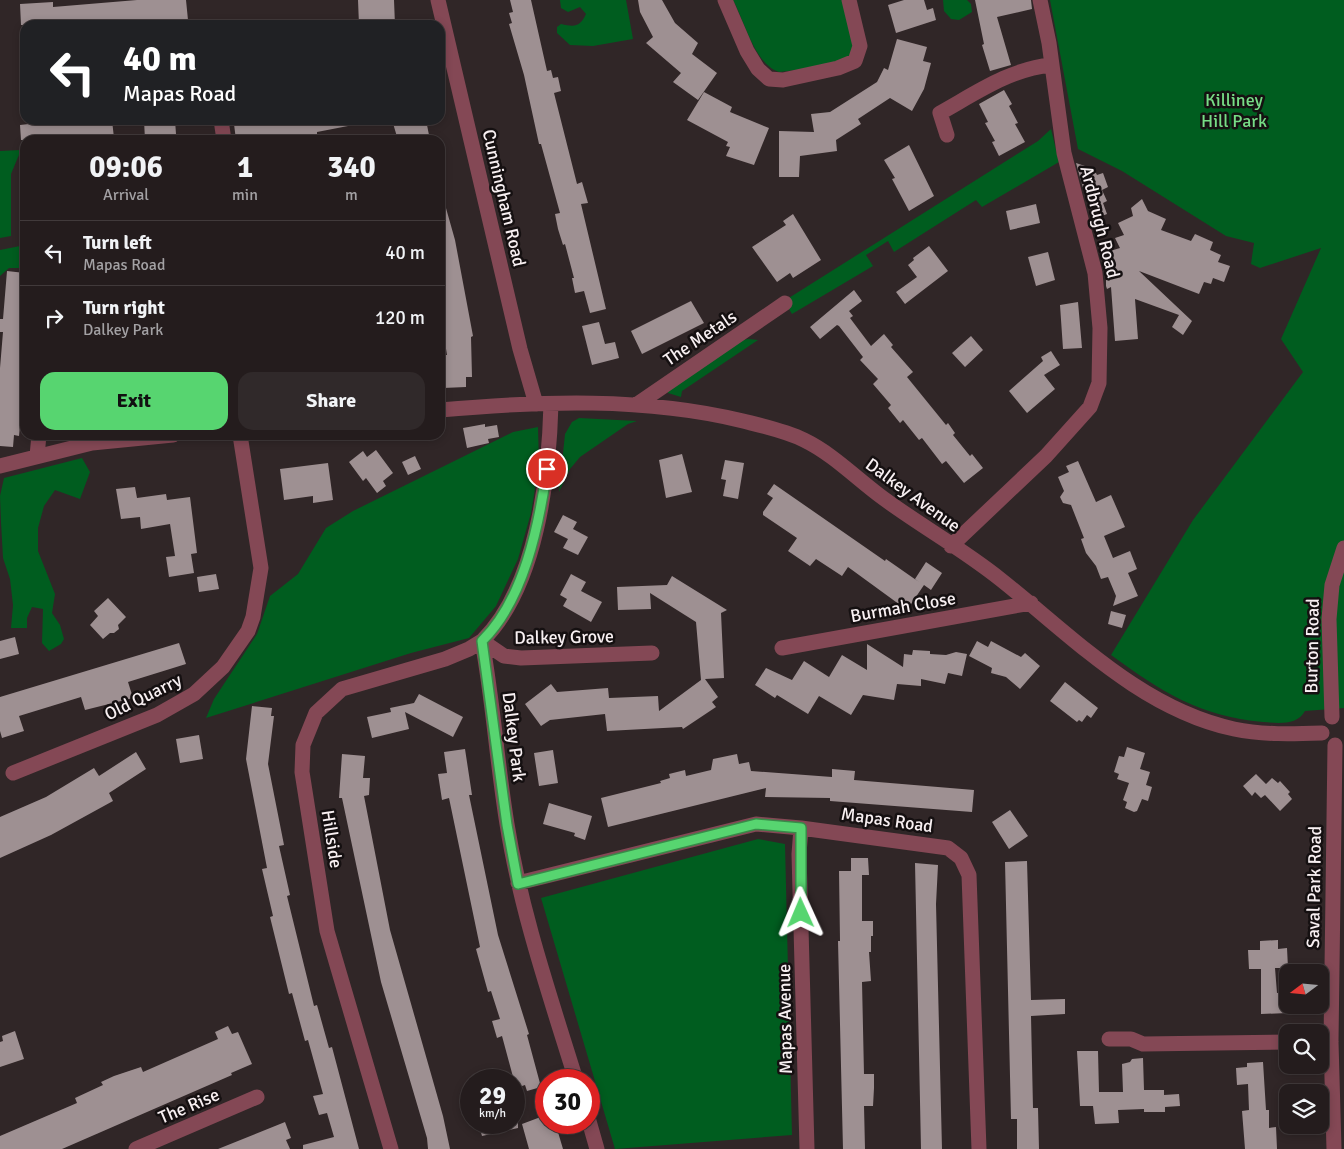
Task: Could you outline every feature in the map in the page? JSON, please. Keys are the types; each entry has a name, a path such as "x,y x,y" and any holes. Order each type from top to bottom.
{"street":[{"name":"Cunningham Road","path":"438,0 443,20"},
{"path":"725,0 755,65 763,75 775,80 838,68 855,61 860,46 850,0"},
{"name":"Ardbrugh Road","path":"951,546 1046,456 1083,416 1098,390 1100,328 1096,273 1064,153 1040,0"},
{"name":"Cunningham Road","path":"445,30 520,349 544,404"},
{"path":"947,134 940,113 1010,74 1032,67 1051,65"},
{"name":"The Metals","path":"636,405 785,303"},
{"name":"Dalkey Avenue","path":"445,410 544,404 636,405 714,414 761,425 805,440 834,458 864,484 951,546 988,569 1118,675 1161,701 1181,711 1231,728 1251,732 1322,733"},
{"path":"482,641 489,633 516,587 541,515 549,454 544,404"},
{"path":"37,456 39,440"},
{"path":"0,466 92,444 128,440"},
{"name":"Old Quarry","path":"13,773 157,715 194,694 223,667 248,631 253,617 260,568 241,440"},
{"name":"Burton Road","path":"1338,718 1329,619 1332,585 1344,548"},
{"name":"Burmah Close","path":"782,648 1031,603"},
{"name":"Dalkey Grove","path":"482,641 504,656 521,658 652,654"},
{"name":"Dalkey Park","path":"482,641 507,825 518,884 537,954 573,1069"},
{"name":"Hillside","path":"391,1149 327,931 302,772 303,745 316,713 342,689 445,659 469,650 482,641"},
{"path":"1338,718 1324,724 1322,733 1326,740 1340,744"},
{"name":"Saval Park Road","path":"1326,1024 1340,744"},
{"name":"Mapas Road","path":"518,884 756,824 940,846 956,853 969,875 979,1149"},
{"name":"Mapas Avenue","path":"801,828 799,854 807,1149"},
{"path":"1109,1039 1131,1040 1143,1044 1279,1042"},
{"name":"Saval Park Road","path":"1328,1074 1334,1149"},
{"name":"The Rise","path":"136,1149 257,1097"},
{"path":"593,1134 598,1149"}],"green space":[{"path":"560,0 626,0 633,39 593,46 570,45 557,33 557,27 561,24 570,26 579,24 586,14 580,7 568,12 561,8"},
{"path":"733,0 844,0 855,44 851,57 822,67 779,72 763,61 751,41"},
{"path":"943,0 967,0 971,4 972,12 959,20 951,19 944,11"},
{"name":"Killiney Hill Park","path":"1050,0 1344,0 1344,708 1305,711 1297,719 1280,723 1240,719 1200,708 1182,700 1147,680 1111,655 1193,520 1303,372 1281,339 1321,248 1260,268 1251,264 1254,243 1226,236 1122,171 1078,149"},
{"path":"1051,129 1059,162 982,207 976,200 894,252 888,241 866,255 873,266 792,314 784,301 1038,141"},
{"path":"20,150 11,174 11,236 0,238 0,151"},
{"path":"20,246 20,268 9,268 0,276 0,250"},
{"path":"741,340 758,340 682,391 681,397 668,393 668,386"},
{"path":"579,418 637,421 628,424 580,457 570,469 559,492 565,434 572,422"},
{"path":"538,427 539,464 531,513 518,559 496,606 469,638 411,653 206,718 214,699 257,634 270,596 298,574 326,528 353,511 513,432"},
{"path":"82,458 90,472 80,499 55,490 44,506 38,528 38,551 55,594 52,613 60,625 64,639 61,644 49,651 42,643 43,609 32,607 27,618 27,628 11,628 13,605 10,579 3,558 0,496 4,478"},
{"path":"758,839 785,844 792,1135 615,1149 600,1098 600,1069 591,1069 541,898"}],"building":[{"path":"137,0 186,0 188,20 21,20 20,4 53,2 53,7"},
{"path":"358,0 394,0 395,20 359,20"},
{"path":"510,0 531,0 547,71 551,70 553,78 558,77 561,91 554,93 577,184 582,182 588,203 581,204 606,309 590,313 584,291 575,293 572,278 574,278 555,214 560,213 541,144 539,144 524,75 509,24 512,23 509,13 513,12"},
{"path":"638,0 662,0 675,23 698,43 692,54 717,73 698,100 673,82 681,73 646,43 653,37 640,12"},
{"path":"904,0 924,0 927,10 933,8 936,20 896,33 888,5"},
{"path":"975,0 1031,0 1032,9 997,17 1011,65 990,71 982,45 984,44"},
{"path":"897,39 927,47 923,61 931,63 924,89 912,111 890,98 858,119 861,124 836,140 837,151 800,156 799,177 779,177 779,131 814,132 811,114 830,112 877,82 884,68 888,70"},
{"path":"1004,90 1012,104 1009,106 1018,123 1015,124 1025,142 999,156 992,142 995,141 985,123 988,122 979,104"},
{"path":"704,92 732,107 730,112 769,128 754,165 726,156 730,147 726,146 728,142 687,120"},
{"path":"20,125 113,125 114,135 21,135"},
{"path":"144,125 175,125 176,134 145,135"},
{"path":"234,125 348,125 317,132 317,135 235,135"},
{"path":"394,125 427,125 429,135 396,135"},
{"path":"909,145 934,196 909,211 892,179 895,178 884,160"},
{"path":"1076,163 1094,169 1097,175 1103,173 1108,187 1102,190 1107,201 1103,203 1107,214 1094,219"},
{"path":"1142,199 1148,211 1166,219 1161,230 1191,241 1195,234 1213,242 1210,250 1221,255 1218,262 1230,266 1224,282 1213,278 1211,284 1204,282 1199,294 1139,271 1192,321 1183,335 1172,327 1179,315 1135,299 1138,339 1115,341 1111,287 1107,289 1106,275 1100,254 1120,248 1115,238 1124,235 1118,223 1133,216 1131,208"},
{"path":"1036,204 1040,223 1010,230 1006,211"},
{"path":"445,205 455,240 473,336 471,337 472,377 466,377 466,387 445,388 445,355 447,355 445,342"},
{"path":"793,214 821,260 793,278 790,273 777,282 752,247 786,225 783,221"},
{"path":"929,246 948,271 905,304 896,292 917,277 908,265 914,260 913,258"},
{"path":"1048,252 1055,280 1036,286 1028,257"},
{"path":"7,271 20,272 20,425 19,436 14,435 13,447 0,446 0,368 3,332 0,332 0,319 3,319"},
{"path":"854,290 862,301 849,311 853,316 850,318 871,346 884,334 893,345 891,347 913,372 907,377 946,425 948,423 955,433 953,435 970,456 972,454 983,468 964,483 946,461 942,464 922,438 919,440 903,420 900,423 888,408 891,405 873,384 878,379 860,360 863,357 839,326 837,325 820,339 810,327"},
{"path":"691,301 704,323 642,354 631,331"},
{"path":"1078,302 1082,348 1063,349 1060,305"},
{"path":"599,322 605,344 615,342 619,358 592,365 582,326"},
{"path":"971,336 983,350 965,367 952,353"},
{"path":"1051,351 1060,365 1044,375 1055,389 1027,413 1009,391 1043,361 1041,357"},
{"path":"485,424 485,427 497,425 499,437 488,439 489,443 467,448 463,428"},
{"path":"376,450 393,473 383,481 386,486 377,493 366,478 363,481 349,462 363,451 367,457"},
{"path":"682,454 692,492 666,498 659,460"},
{"path":"415,456 421,469 408,475 402,462"},
{"path":"725,460 744,463 738,499 723,496 726,480 721,479"},
{"path":"1078,461 1096,502 1111,495 1125,527 1104,536 1113,558 1130,551 1137,569 1128,573 1138,596 1113,606 1116,596 1108,577 1101,579 1096,566 1086,553 1081,539 1084,538 1071,505 1063,503 1060,497 1064,491 1058,477 1069,472 1066,466"},
{"path":"328,463 333,500 313,503 313,496 284,500 280,469"},
{"path":"774,484 885,561 886,559 919,582 915,579 926,562 942,573 931,590 924,585 907,610 848,567 842,576 816,559 810,566 788,551 797,538 763,515 763,512 773,498 767,494"},
{"path":"135,487 137,498 166,494 167,500 190,497 197,553 191,554 194,573 169,577 166,557 175,556 170,524 141,529 140,517 121,519 116,489"},
{"path":"563,515 577,522 573,529 588,537 578,555 563,548 568,539 554,532"},
{"path":"216,574 219,589 199,592 197,577"},
{"path":"571,574 586,582 581,591 602,602 591,622 563,606 567,599 560,595"},
{"path":"672,576 727,610 721,613 724,678 705,679 718,697 712,702 716,707 683,729 682,727 607,731 605,714 550,720 541,726 525,704 551,684 557,692 608,688 609,698 658,696 659,711 701,680 696,622 650,593 651,609 618,610 617,587 667,585"},
{"path":"108,598 126,617 118,625 119,629 103,639 90,625 98,616 94,611"},
{"path":"1111,611 1126,615 1122,628 1108,624"},
{"path":"15,637 19,654 0,659 0,641"},
{"path":"977,641 988,647 991,641 1021,657 1025,653 1040,666 1020,689 1006,677 991,673 992,668 969,656"},
{"path":"179,643 186,664 128,682 133,698 85,710 81,697 19,716 24,731 2,738 0,731 0,697"},
{"path":"867,644 903,667 904,654 912,655 913,650 930,651 930,654 946,655 956,652 967,654 962,676 948,673 945,684 921,679 921,686 897,684 894,700 863,695 851,715 819,696 808,714 777,695 775,698 755,685 766,668 792,680 804,661 829,677 842,655 867,670"},
{"path":"1065,682 1098,708 1091,718 1087,715 1082,722 1079,720 1077,722 1050,701"},
{"path":"419,694 463,717 453,737 405,712 409,729 372,738 367,717 391,712 390,708 414,703"},
{"path":"252,706 272,708 271,716 274,716 268,764 284,845 279,846 290,895 287,896 314,1006 317,1005 329,1048 332,1047 359,1149 303,1149 303,1145 334,1137 327,1113 319,1115 313,1096 323,1094 308,1040 305,1041 292,993 289,994 270,917 273,916 262,869 267,868 246,759"},
{"path":"199,735 203,759 180,763 176,739"},
{"path":"1127,747 1145,753 1140,769 1150,772 1146,785 1152,787 1148,801 1142,799 1137,811 1134,812 1125,808 1127,802 1123,800 1129,783 1117,779 1119,774 1114,772 1119,756 1124,757"},
{"path":"465,749 472,795 469,795 498,935 529,1034 527,1035 536,1069 535,1089 527,1091 525,1069 511,1069 502,1036 497,1038 492,1021 500,1019 491,991 488,992 476,949 480,947 449,798 442,800 438,774 447,773 444,752"},
{"path":"553,750 558,783 539,786 534,753"},
{"path":"136,752 146,769 109,793 113,801 51,835 0,858 0,817 46,797 94,768 99,776"},
{"path":"342,754 365,756 363,778 370,778 369,795 364,796 390,930 443,1116 450,1149 428,1149 427,1138 381,982 342,798 339,798"},
{"path":"737,754 739,764 749,762 751,771 832,777 832,769 855,771 854,780 974,790 972,812 830,801 830,798 765,797 766,788 608,827 601,798 661,783 660,781 670,778 669,774 685,770 686,776 711,770 713,759"},
{"path":"1256,774 1266,784 1272,778 1278,783 1280,781 1290,792 1288,794 1292,799 1280,811 1265,795 1261,798 1255,792 1252,796 1243,786"},
{"path":"549,803 592,816 585,840 574,836 575,833 543,824"},
{"path":"1010,810 1028,836 1009,849 992,822"},
{"path":"851,858 868,858 869,875 862,875 862,921 873,921 871,952 869,952 871,981 862,982 864,1074 874,1074 873,1106 864,1106 865,1149 843,1149 838,941 840,941 839,871 851,871"},
{"path":"1027,861 1031,1000 1065,999 1065,1014 1031,1016 1033,1108 1038,1108 1039,1149 1017,1149 1017,1119 1011,1119 1005,862"},
{"path":"915,863 938,865 936,904 942,1149 921,1149"},
{"path":"1278,940 1278,949 1287,948 1288,964 1279,964 1279,968 1275,968 1277,993 1279,993 1279,1013 1261,1014 1261,969 1249,969 1248,950 1260,950 1260,941"},
{"path":"228,1026 232,1034 238,1032 252,1064 231,1073 232,1075 62,1149 0,1149 0,1136 77,1103 75,1098 103,1085 101,1082 114,1076 141,1067 143,1072 218,1039 215,1032"},
{"path":"15,1031 24,1059 0,1067 0,1042 3,1041 2,1036"},
{"path":"1077,1051 1098,1051 1099,1092 1123,1092 1122,1064 1130,1062 1132,1059 1143,1058 1144,1090 1164,1090 1164,1095 1179,1094 1180,1106 1165,1107 1165,1112 1144,1112 1144,1109 1118,1110 1119,1123 1095,1124 1093,1106 1080,1106"},
{"path":"1263,1062 1266,1110 1269,1110 1269,1128 1276,1127 1277,1149 1245,1149 1242,1111 1249,1110 1248,1084 1237,1085 1236,1068 1247,1067 1247,1063"},
{"path":"535,1119 535,1134 559,1134 563,1149 529,1149 525,1134 525,1123"},
{"path":"285,1122 291,1138 286,1140 290,1149 218,1149"}],"route":[{"path":"547,469 541,515 529,555 506,606 482,641 507,825 518,884 756,824 767,824 801,828 799,854 801,913"}]}
